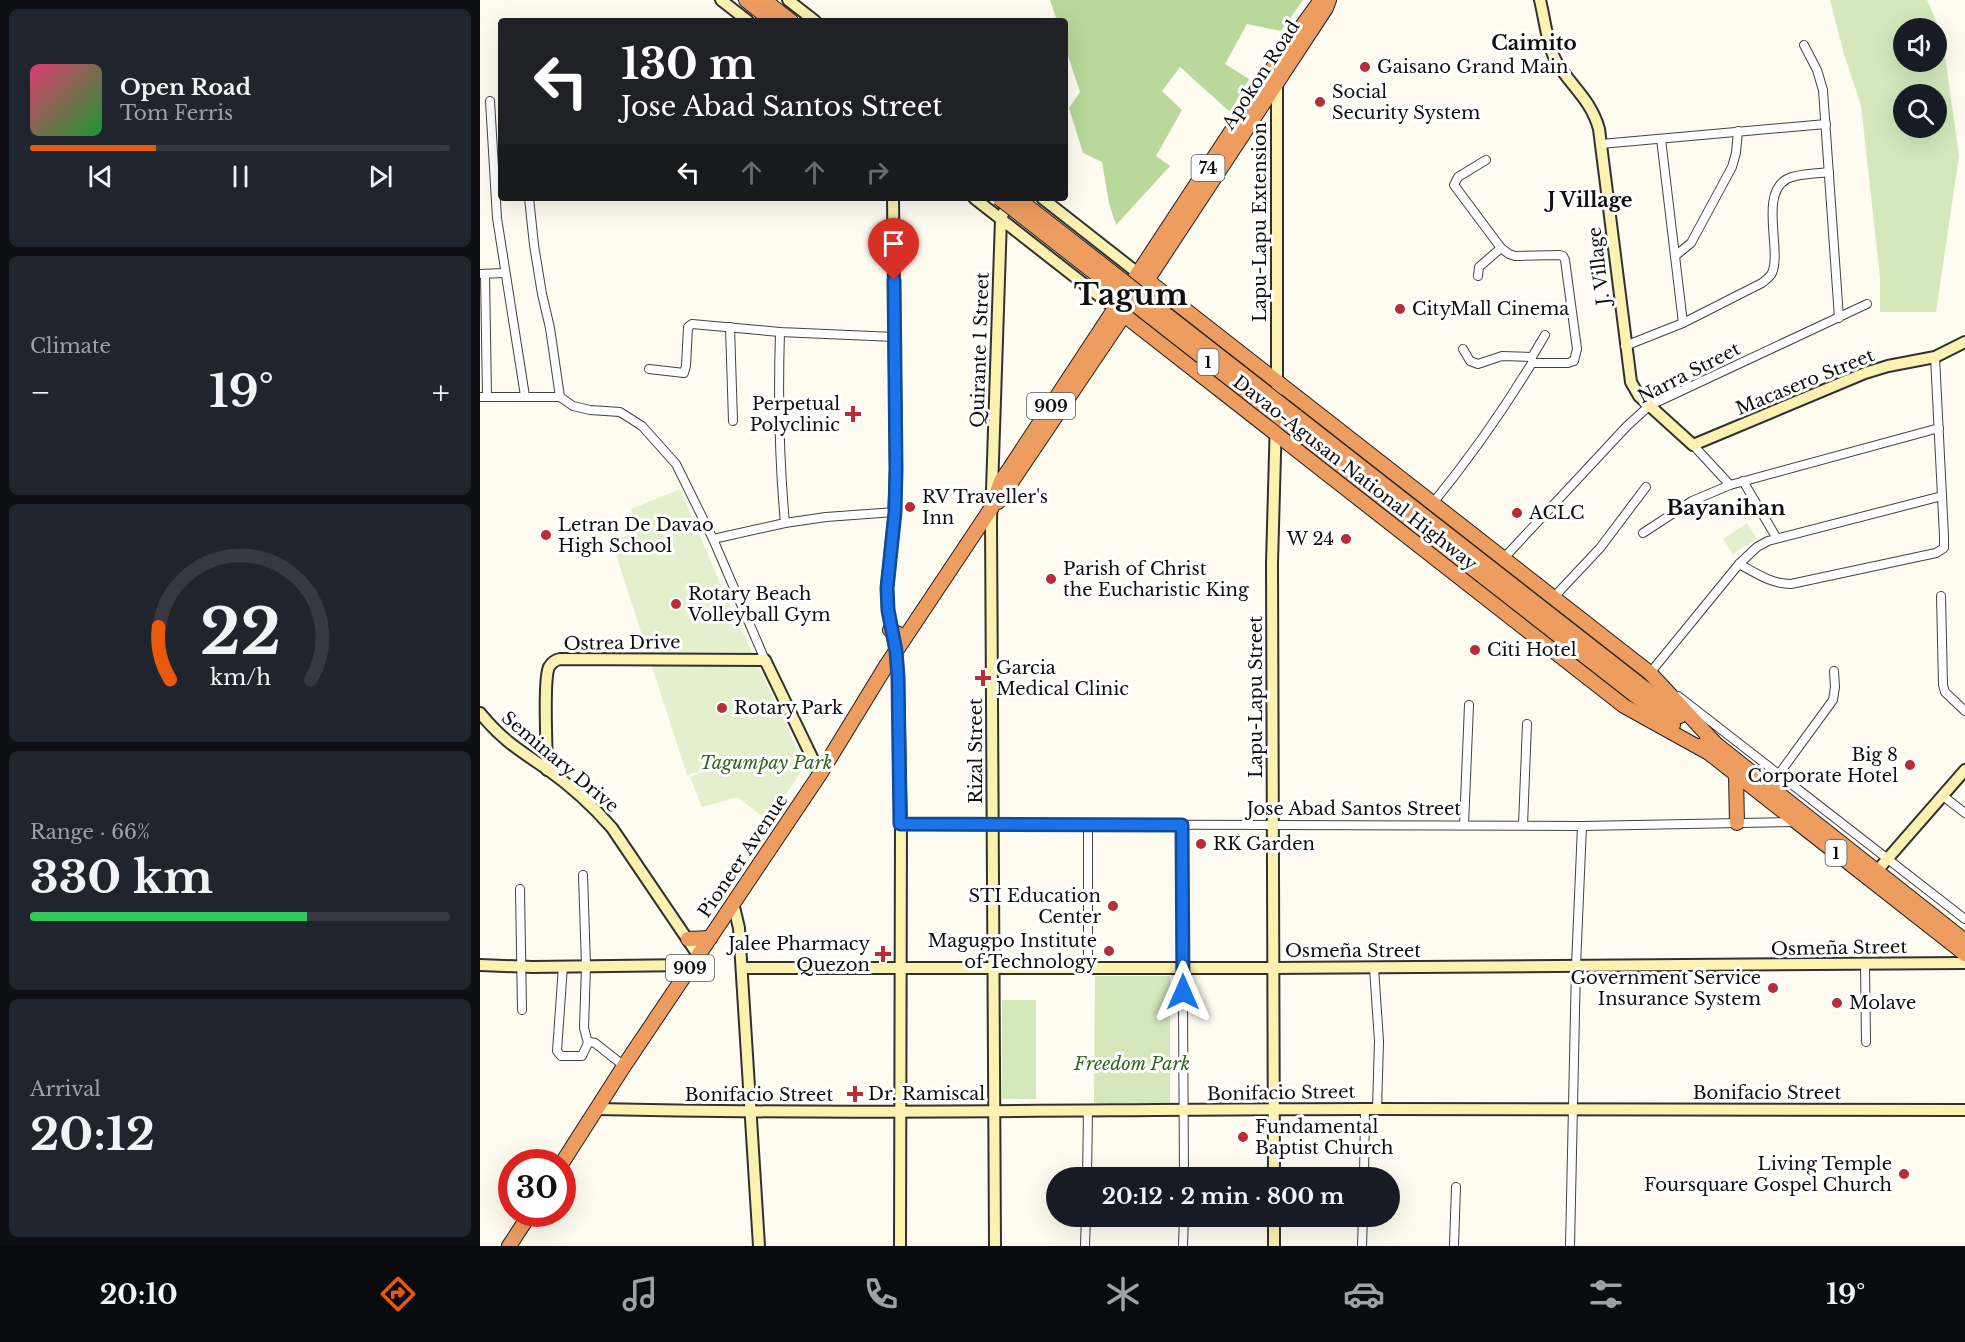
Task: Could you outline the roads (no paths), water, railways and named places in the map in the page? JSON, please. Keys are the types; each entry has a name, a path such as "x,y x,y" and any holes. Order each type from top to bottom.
{"highway":[{"path":"746,0 768,18"},
{"path":"764,0 787,18"},
{"name":"Apokon Road","path":"1139,281 1277,63 1321,0"},
{"name":"Apokon Road","path":"1139,281 1277,84 1329,0"},
{"name":"Davao-Agusan National Highway","path":"1028,201 1277,382 1650,673 1710,747 1736,775 1876,872 1965,940"},
{"name":"Davao-Agusan National Highway","path":"1006,204 1122,307 1275,433 1624,706 1710,747"},
{"name":"Davao-Agusan National Highway","path":"1006,204 1421,521 1710,747 1965,954"},
{"name":"Pioneer Avenue","path":"571,1149 624,1066 820,774 905,637 992,507 1001,481 1139,281"},
{"path":"890,630 905,637"},
{"path":"1736,775 1737,824"},
{"path":"688,939 710,938"},
{"path":"509,1246 521,1227"}],"street":[{"path":"721,0 744,18"},
{"path":"788,0 811,18"},
{"name":"J. Village","path":"1540,0 1556,60 1596,117 1631,382 1639,396 1693,445"},
{"path":"1804,45 1821,80 1839,318"},
{"name":"Lapu-Lapu Extension","path":"1275,433 1277,63"},
{"path":"490,101 493,182 504,273 525,396"},
{"path":"1601,144 1826,124"},
{"path":"1675,256 1691,243 1732,167 1738,131"},
{"path":"1661,140 1683,323"},
{"path":"1463,350 1470,361 1478,364 1502,356 1568,363 1574,361 1576,355 1563,256 1509,254 1501,248 1454,185 1458,177 1485,160"},
{"path":"1625,346 1683,323 1762,283 1770,276 1774,267 1773,206 1778,187 1785,179 1794,176 1829,172"},
{"path":"529,201 535,254 550,328 560,397"},
{"path":"893,201 895,512 887,588 890,630 896,651 898,677 900,1246"},
{"path":"990,201 1006,204"},
{"path":"1046,201 1139,281"},
{"name":"Quirante 1 Street","path":"992,507 1006,204"},
{"path":"1478,276 1479,267 1501,248"},
{"path":"504,273 483,274 483,397 560,397 573,406 590,410 620,412 642,426 676,464 713,539 765,660 820,774"},
{"name":"Narra Street","path":"1503,559 1627,426 1649,406 1867,304"},
{"path":"649,369 681,373 685,371 689,326 895,337"},
{"path":"730,327 733,421"},
{"path":"780,332 779,466 785,523"},
{"path":"1433,503 1506,405 1545,335"},
{"name":"Macasero Street","path":"1693,445 1865,373 1935,357 1965,342"},
{"path":"1739,564 1770,581 1791,584 1936,553 1944,549 1935,357"},
{"path":"1643,534 1692,501 1730,484 1940,428"},
{"name":"Lapu-Lapu Street","path":"1274,1167 1272,563 1275,433"},
{"path":"1693,445 1730,484"},
{"path":"1743,481 1776,537"},
{"path":"1553,598 1600,548 1646,487"},
{"path":"1942,496 1776,537 1757,547 1739,564 1650,673 1965,919"},
{"name":"Rizal Street","path":"992,507 995,1246"},
{"path":"713,539 785,523 826,517 895,512"},
{"path":"1941,596 1943,685 1945,692 1965,711"},
{"name":"Ostrea Drive","path":"548,770 547,677 550,665 555,661 629,658 765,660"},
{"path":"1779,774 1833,700 1834,671"},
{"path":"1464,825 1469,705"},
{"name":"Seminary Drive","path":"482,718 512,747 548,770 585,800 612,828 688,939 695,960"},
{"path":"1523,825 1527,724"},
{"path":"1876,872 1965,770"},
{"path":"1943,796 1965,813"},
{"name":"Jose Abad Santos Street","path":"900,824 1273,827 1582,826 1737,824 1800,818"},
{"path":"1088,825 1088,969"},
{"path":"1182,825 1184,1167"},
{"path":"1570,1246 1576,966 1582,826"},
{"path":"563,966 557,1051 561,1056 579,1057 582,1056 588,1043 584,1028 586,966 583,875"},
{"path":"520,889 522,1010"},
{"path":"734,903 739,928 742,968 759,1246"},
{"path":"480,965 586,966 695,960"},
{"name":"Osmeña Street","path":"742,968 1183,969 1965,963"},
{"path":"1864,964 1866,1042"},
{"path":"1374,968 1379,1041 1377,1109"},
{"path":"588,1043 595,1043 624,1066"},
{"name":"Bonifacio Street","path":"597,1109 900,1112 1365,1109 1965,1110"},
{"path":"1364,1167 1365,1109"},
{"path":"1087,1167 1088,1111"},
{"path":"1454,1246 1456,1187"},
{"path":"1085,1246 1086,1227"},
{"path":"1184,1227 1184,1246"},
{"path":"1274,1227 1274,1246"},
{"path":"1362,1246 1363,1227"}],"place":[{"name":"Gaisano Grand Main","path":"1365,67"},
{"name":"Social Security System","path":"1320,102"},
{"name":"CityMall Cinema","path":"1400,309"},
{"name":"Perpetual Polyclinic","path":"853,414"},
{"name":"RV Traveller's Inn","path":"910,507"},
{"name":"ACLC","path":"1517,513"},
{"name":"Letran De Davao High School","path":"546,535"},
{"name":"W 24","path":"1346,539"},
{"name":"Parish of Christ the Eucharistic King","path":"1051,579"},
{"name":"Rotary Beach Volleyball Gym","path":"676,604"},
{"name":"Citi Hotel","path":"1475,650"},
{"name":"Garcia Medical Clinic","path":"983,678"},
{"name":"Rotary Park","path":"722,708"},
{"name":"Big 8 Corporate Hotel","path":"1910,765"},
{"name":"RK Garden","path":"1201,844"},
{"name":"STI Education Center","path":"1113,906"},
{"name":"Magugpo Institute of Technology","path":"1109,951"},
{"name":"Jalee Pharmacy Quezon","path":"883,954"},
{"name":"Government Service Insurance System","path":"1773,988"},
{"name":"Molave","path":"1837,1003"},
{"name":"Dr. Ramiscal","path":"855,1094"},
{"name":"Fundamental Baptist Church","path":"1243,1137"},
{"name":"Living Temple Foursquare Gospel Church","path":"1904,1174"}],"district":[{"name":"Caimito","path":"1534,43"},
{"name":"J Village","path":"1590,200"},
{"name":"Tagum","path":"1131,294"},
{"name":"Bayanihan","path":"1726,508"}],"park label":[{"name":"Tagumpay Park","path":"766,763"},
{"name":"Freedom Park","path":"1132,1064"}]}
